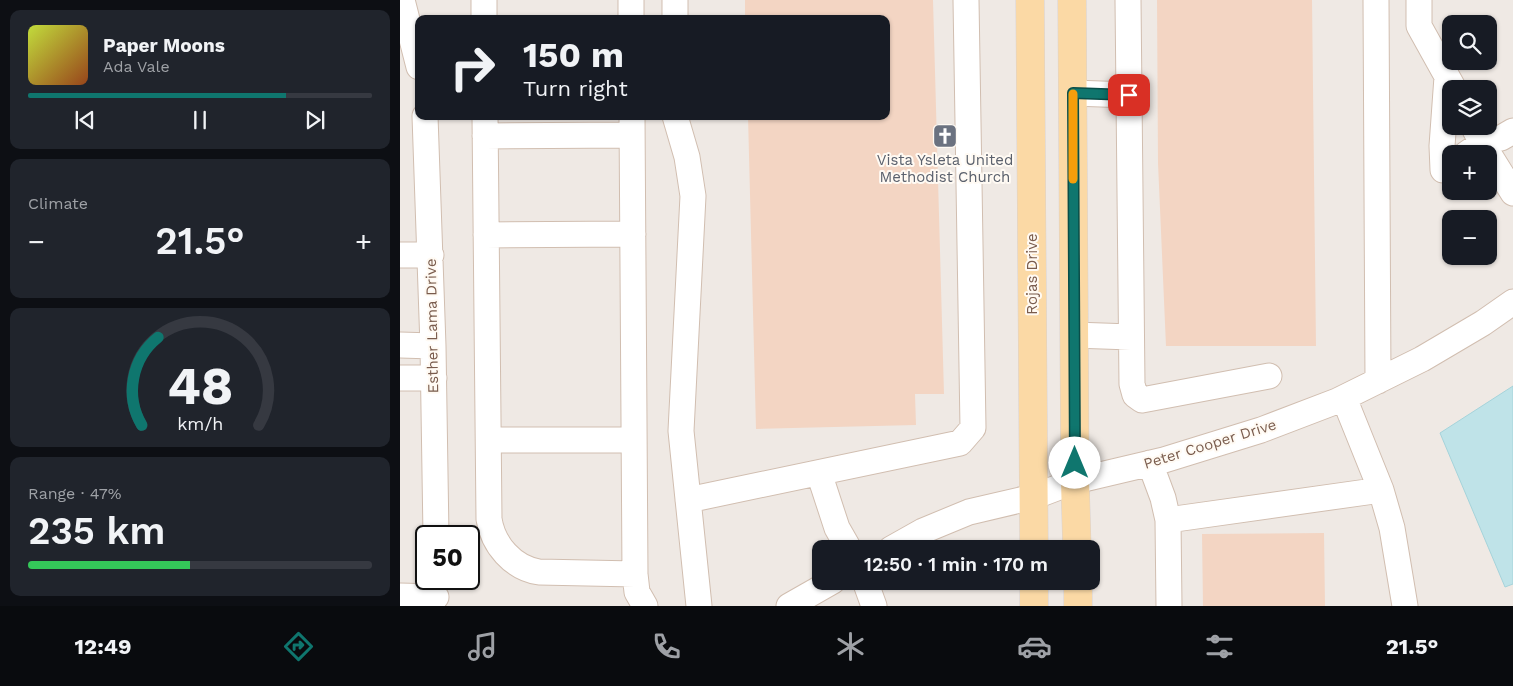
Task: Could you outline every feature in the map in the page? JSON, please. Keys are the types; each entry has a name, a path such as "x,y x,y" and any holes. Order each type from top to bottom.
{"main road":[{"name":"Rojas Drive","path":"1030,0 1034,540"},
{"path":"1072,0 1077,540"},
{"path":"1034,590 1034,606"},
{"path":"1078,590 1078,606"}],"street":[{"path":"484,0 484,15"},
{"path":"631,0 631,15"},
{"path":"675,0 675,15"},
{"path":"688,500 960,443 973,428 966,0"},
{"path":"1128,0 1131,337 1132,384 1135,395 1142,400 1269,376"},
{"path":"1376,0 1378,381"},
{"path":"1419,0 1419,26 1448,80"},
{"path":"402,4 415,52"},
{"path":"1073,93 1129,95"},
{"name":"Esther Lama Drive","path":"425,120 434,378 436,525"},
{"path":"676,120 687,157 693,196 681,430 699,606"},
{"path":"635,574 539,572 530,570 514,562 497,542 491,531 489,519 485,126 632,126 635,574 638,592 645,606"},
{"path":"1474,141 1501,138 1513,131"},
{"path":"1474,141 1513,193"},
{"path":"486,235 633,234"},
{"path":"400,255 430,255"},
{"name":"Peter Cooper Drive","path":"907,540 923,531 969,512 1033,497 1075,481 1150,463 1261,430 1344,398 1422,359 1483,323 1513,302"},
{"path":"1074,335 1131,337"},
{"path":"400,345 433,346"},
{"path":"400,378 434,378"},
{"path":"1344,398 1381,490 1392,528 1406,606"},
{"path":"489,440 634,440"},
{"path":"1150,463 1168,520 1169,606"},
{"path":"819,473 836,528 843,540"},
{"path":"1168,520 1381,490"},
{"path":"789,606 817,590"},
{"path":"868,590 874,606"},
{"path":"400,596 436,594"}],"shaded area":[{"path":"400,0 1513,0 1513,606 400,606"}],"water":[{"path":"1513,386 1513,584 1505,587 1440,433"}],"building":[{"path":"745,0 933,0 944,394 915,394 916,425 756,429 748,120 890,120 890,15 745,15"},
{"path":"1157,0 1312,0 1316,346 1166,346 1158,163"},
{"path":"1324,533 1325,606 1203,606 1202,534"}],"slow traffic":[{"path":"1073,94 1073,179"}],"place":[{"name":"Vista Ysleta United Methodist Church","path":"945,136"}],"route":[{"path":"1075,463 1073,93 1129,95"}]}
